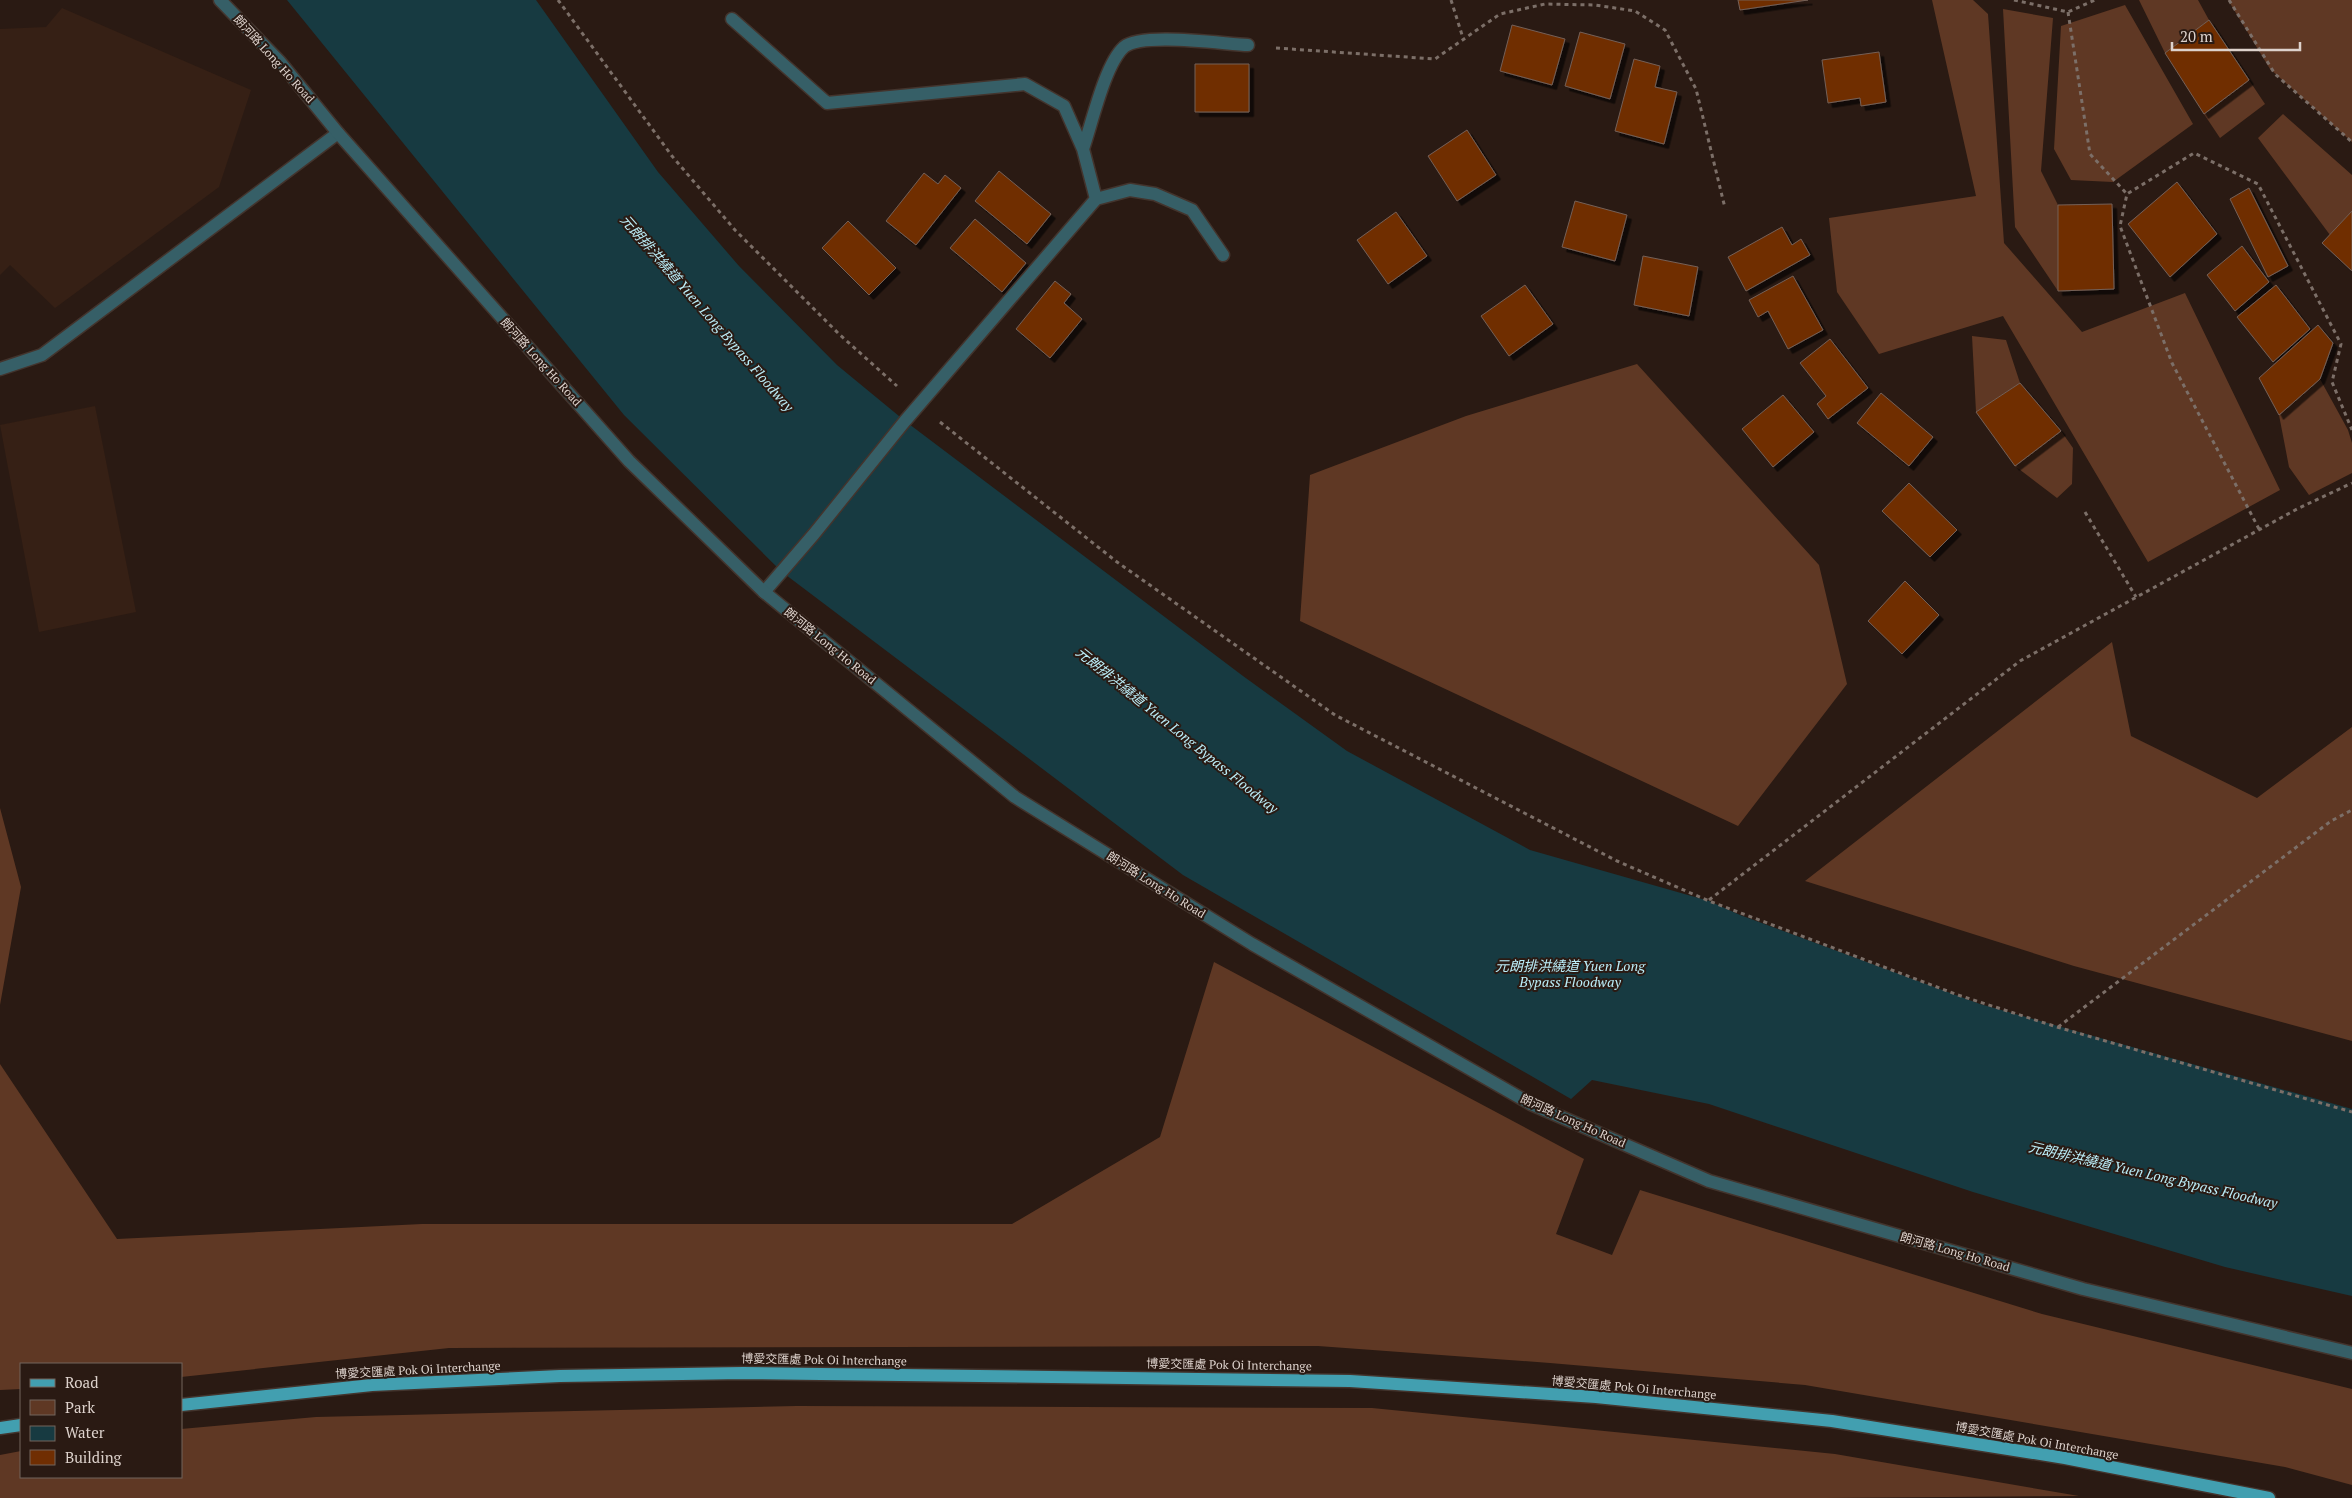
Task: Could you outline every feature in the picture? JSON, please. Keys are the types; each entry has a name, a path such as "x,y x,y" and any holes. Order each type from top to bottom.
{"main road":[{"name":"博愛交匯處 Pok Oi Interchange","path":"182,1406 372,1384 560,1376 742,1373 1350,1380 1596,1396 1832,1421 2065,1458 2269,1498"},
{"path":"0,1428 20,1425"}],"street":[{"name":"朗河路 Long Ho Road","path":"220,0 280,62 338,133 629,461 764,592 1015,797 1252,944 1531,1104 1709,1181 2083,1289 2352,1353"},
{"path":"732,18 827,103 1025,84 1064,106 1084,149 1096,199"},
{"path":"1084,149 1112,64 1125,46 1150,39 1248,46"},
{"path":"0,369 42,355 338,133"},
{"path":"764,592 814,534 905,421 920,406 1096,199 1130,190 1155,194 1192,210 1222,255"}],"path":[{"path":"558,0 672,156 734,230 840,334 920,406 1117,562 1335,715 1616,860 1709,901 1958,994 2057,1028 2352,1112"},
{"path":"1451,0 1463,38"},
{"path":"2014,0 2068,12 2095,0"},
{"path":"2229,0 2275,74 2352,142"},
{"path":"1248,46 1435,59 1500,14 1545,4 1595,5 1636,11 1665,30 1696,89 1726,208"},
{"path":"2068,12 2090,154 2127,194"},
{"path":"2259,530 2172,363 2120,226 2127,194 2194,153 2258,184 2341,344 2332,382 2352,430"},
{"path":"1709,901 2020,660 2297,508 2352,483"},
{"path":"2085,512 2136,597"},
{"path":"2057,1028 2331,821 2352,810"}],"shaded area":[{"path":"62,8 251,90 219,187 55,308 10,265 0,275 0,29 46,27"},
{"path":"95,406 136,612 39,632 0,425"}],"green space":[{"path":"1932,0 1973,0 1988,14 2004,243 2082,332 2185,293 2280,490 2148,562 2003,316 1879,354 1837,292 1829,218 1976,196"},
{"path":"2139,0 2198,0 2209,20 2165,53"},
{"path":"2228,0 2352,0 2352,142 2270,69"},
{"path":"2125,5 2193,124 2113,182 2071,180 2054,149 2061,26"},
{"path":"2003,9 2053,18 2041,171 2058,205 2058,291 2015,227"},
{"path":"2249,80 2265,104 2220,138 2204,114"},
{"path":"2283,114 2352,175 2352,211 2330,235 2258,138"},
{"path":"1972,336 2006,340 2020,383 1976,412"},
{"path":"1637,364 1819,565 1847,684 1738,826 1300,621 1310,475 1466,416"},
{"path":"2320,379 2348,430 2352,443 2352,473 2309,495 2289,467 2279,415"},
{"path":"2061,431 2073,448 2072,484 2057,498 2015,466"},
{"path":"2112,642 2131,736 2257,798 2352,727 2352,1041 2074,966 1805,881"},
{"path":"0,808 21,887 0,1005"},
{"path":"1214,962 1584,1159 1556,1234 1612,1255 1640,1190 2042,1314 2352,1389 2352,1485 2285,1467 1805,1385 1550,1363 1318,1346 449,1348 182,1377 182,1363 20,1363 20,1389 0,1390 0,1064 117,1239 422,1224 1012,1224 1160,1137"},
{"path":"797,1406 1372,1408 1835,1454 2079,1496 1827,1498 0,1498 0,1455 20,1451 20,1478 182,1478 182,1429 316,1417"}],"water":[{"name":"元朗排洪繞道 Yuen Long Bypass Floodway","path":"287,0 536,0 658,172 739,266 837,365 905,421 1243,676 1347,751 1530,850 1709,901 1740,915 1980,1004 2352,1109 2352,1296 2225,1267 1973,1192 1709,1104 1592,1080 1571,1099 1183,875 782,572 624,415"}],"building":[{"path":"1738,0 1808,0 1740,10"},
{"path":"2209,20 2249,80 2204,114 2165,53"},
{"path":"1512,25 1565,39 1552,85 1500,71"},
{"path":"1580,32 1625,44 1610,99 1565,86"},
{"path":"1879,52 1886,102 1861,106 1860,98 1828,103 1822,60"},
{"path":"1634,59 1660,66 1655,87 1677,92 1664,144 1615,131"},
{"path":"1195,64 1249,64 1249,112 1195,112"},
{"path":"1467,130 1496,175 1457,201 1428,156"},
{"path":"999,171 1051,214 1027,244 975,201"},
{"path":"924,173 938,184 945,175 961,188 916,245 886,221"},
{"path":"2177,182 2217,234 2170,277 2128,224"},
{"path":"2249,188 2288,266 2268,277 2230,199"},
{"path":"1575,201 1627,215 1615,261 1562,247"},
{"path":"2112,204 2114,289 2058,291 2058,205"},
{"path":"2352,211 2352,271 2322,243"},
{"path":"1396,212 1427,256 1388,284 1357,240"},
{"path":"975,219 1026,263 1002,292 950,248"},
{"path":"848,221 896,268 869,295 822,248"},
{"path":"1782,227 1792,245 1801,239 1810,255 1746,291 1728,257"},
{"path":"2242,246 2269,282 2235,311 2207,275"},
{"path":"1643,256 1698,267 1689,316 1634,305"},
{"path":"1793,276 1823,330 1788,349 1768,311 1758,317 1749,300"},
{"path":"1055,281 1071,294 1064,303 1082,319 1050,358 1016,329"},
{"path":"1525,285 1553,324 1509,356 1481,316"},
{"path":"2276,285 2310,329 2273,362 2237,317"},
{"path":"2318,325 2333,343 2320,379 2279,415 2259,378"},
{"path":"1830,339 1868,388 1828,419 1817,404 1826,396 1800,363"},
{"path":"2020,383 2061,431 2015,466 1976,412"},
{"path":"1881,393 1933,437 1909,466 1857,423"},
{"path":"1783,395 1814,432 1773,467 1742,429"},
{"path":"1909,483 1957,530 1930,557 1882,511"},
{"path":"1905,581 1939,615 1902,654 1868,621"}]}
